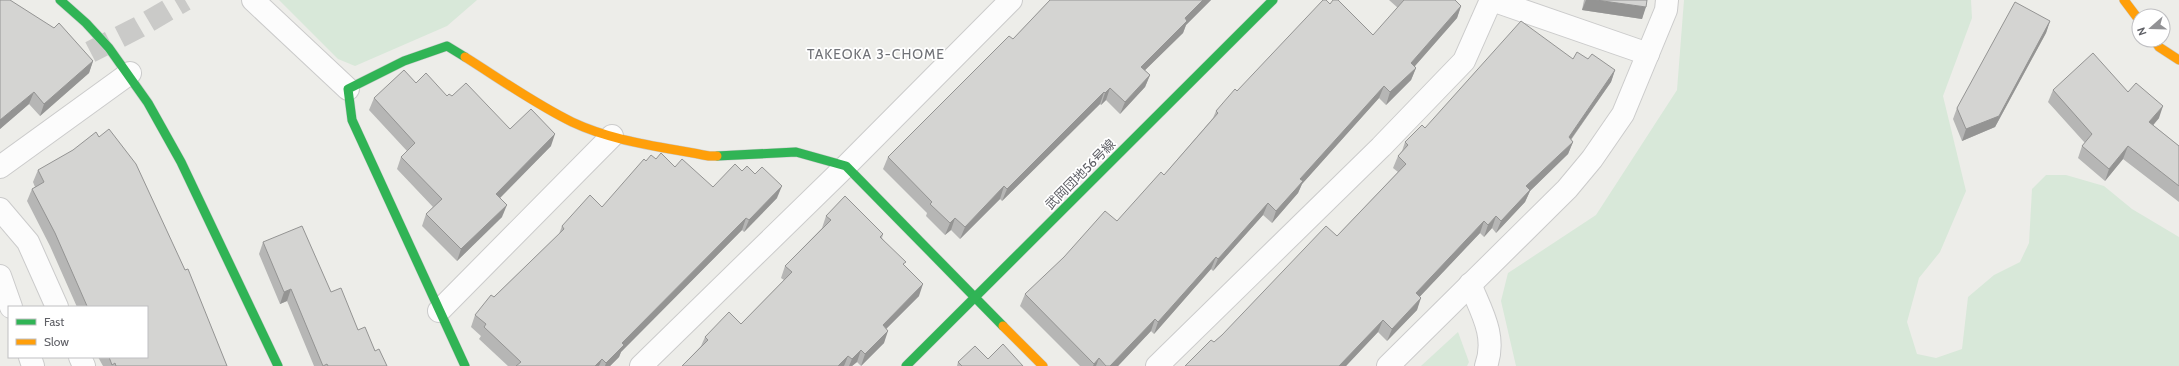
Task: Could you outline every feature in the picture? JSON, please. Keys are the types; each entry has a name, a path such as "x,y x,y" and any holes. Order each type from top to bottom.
{"street":[{"path":"60,0 73,10 130,73 156,113 185,168 278,366"},
{"path":"253,0 348,89 352,120 465,366"},
{"path":"641,366 846,166 1011,0"},
{"name":"武岡団地56号線","path":"906,366 1273,0"},
{"path":"1157,366 1382,147 1464,61 1492,0 1648,54"},
{"path":"1388,366 1567,190 1592,159 1623,114 1666,10 1667,0"},
{"path":"2124,0 2131,9"},
{"path":"348,89 404,61 447,46 528,97 573,122 612,136 710,156 796,152 846,166 974,298 1043,366"},
{"path":"2161,48 2179,60"},
{"path":"0,167 130,73"},
{"path":"439,311 612,136"},
{"path":"0,209 28,242 57,306"},
{"path":"0,276 11,306"},
{"path":"1470,284 1490,334 1492,352 1486,366"}],"green space":[{"path":"279,0 477,0 447,26 355,66 338,59"},
{"path":"1684,0 1971,0 1972,18 1943,96 1966,191 1940,252 1919,278 1907,322 1917,354 1936,358 1962,349 1968,297 1994,275 2020,262 2029,243 2032,189 2046,175 2066,175 2104,186 2132,209 2179,237 2179,366 1516,366 1501,301 1508,273 1596,215 1677,90"},
{"path":"1458,332 1469,362 1467,366 1421,366"}],"building":[{"path":"0,0 10,0 54,28 59,23 93,61 44,104 34,92 0,120"},
{"path":"1050,0 1203,0 1185,18 1187,21 1141,67 1150,75 1125,102 1110,88 1105,93 1104,92 1007,189 1004,186 965,227 955,218 950,223 930,204 932,202 888,157 1009,36 1013,39"},
{"path":"1323,0 1326,0 1330,4 1333,0 1338,0 1373,35 1404,0 1455,0 1461,6 1411,63 1416,68 1390,92 1384,86 1300,179 1303,181 1276,211 1268,203 1218,259 1216,257 1158,322 1155,319 1110,366 1106,366 1099,358 1094,364 1025,294 1064,257 1105,211 1117,221 1161,172 1164,175 1218,113 1216,111 1235,89 1237,91"},
{"path":"1596,0 1647,0 1646,7"},
{"path":"2015,2 2050,21 1999,116 1966,129 1957,108"},
{"path":"1521,21 1573,59 1577,52 1588,59 1592,54 1615,70 1569,137 1573,142 1526,186 1530,190 1501,221 1496,216 1488,225 1484,221 1416,293 1421,298 1392,329 1383,320 1339,366 1185,366 1211,340 1214,342 1222,335 1326,226 1337,236 1406,164 1398,156 1408,145 1405,142 1422,125 1425,128"},
{"path":"2093,53 2128,92 2136,83 2163,106 2149,122 2179,146 2179,186 2128,146 2109,169 2082,146 2092,134 2053,90"},
{"path":"404,70 416,83 426,73 447,96 449,94 452,96 466,83 510,129 531,109 555,134 496,194 507,205 461,249 426,214 442,199 401,157 415,143 374,98"},
{"path":"109,129 136,164 185,270 188,269 227,366 116,366 115,363 112,365 109,358 148,358 148,306 87,306 55,233 32,189 44,182 38,170 73,150 96,132 99,137"},
{"path":"661,153 675,167 682,159 713,187 735,164 742,171 747,166 755,174 762,167 782,186 749,220 746,218 622,343 624,345 606,363 602,359 595,366 516,366 521,362 484,327 486,324 475,315 491,295 494,297 564,229 562,226 590,195 602,207 644,159 646,161 651,155 656,159"},
{"path":"845,196 883,234 880,237 906,262 903,264 923,284 883,325 888,331 865,354 861,350 852,359 848,356 838,366 682,366 708,340 705,337 729,312 741,324 792,272 785,266 831,220 826,216"},
{"path":"302,226 331,292 341,288 358,330 365,327 375,351 379,349 387,366 328,366 327,364 323,366 291,289 284,292 263,242"},
{"path":"1003,344 1023,366 962,366 958,362 975,346 988,359"}],"tunnel":[{"path":"61,67 139,27 185,0"}],"traffic: fast":[{"path":"60,0 86,23 109,48 148,103 181,162 278,366"},
{"path":"906,366 1273,0"},
{"path":"465,57 447,46 404,61 348,89 352,120 465,366"},
{"path":"717,156 796,152 846,166 1003,326"}],"traffic: slow":[{"path":"2124,0 2131,9"},
{"path":"2161,48 2179,60"},
{"path":"465,57 545,107 588,129 639,143 709,156 717,156"},
{"path":"1003,326 1043,366"}],"district":[{"name":"TAKEOKA 3-CHOME","path":"876,54"}]}
